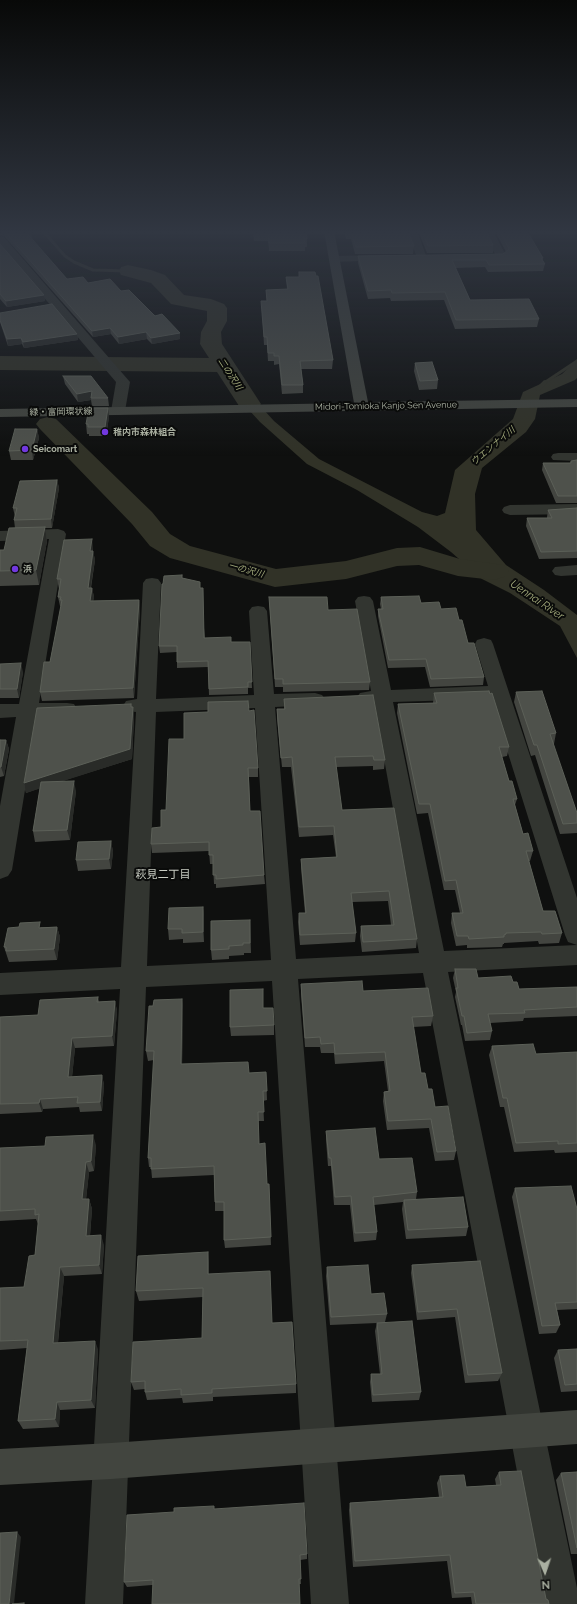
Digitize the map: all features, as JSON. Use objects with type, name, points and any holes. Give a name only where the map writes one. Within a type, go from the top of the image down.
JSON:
[{"type":"street","points":[[58,306],[124,382],[118,411]]},
{"type":"street","points":[[343,306],[362,406]]},
{"type":"street","name":"Midori-Tomioka Kanjo Sen Avenue","points":[[195,409],[574,403]]},
{"type":"street","name":"緑・富岡環状線","points":[[0,412],[195,409]]},
{"type":"street","points":[[558,457],[577,457]]},
{"type":"street","points":[[510,510],[577,509]]},
{"type":"street","points":[[0,536],[58,534],[0,870]]},
{"type":"street","points":[[104,1604],[152,583]]},
{"type":"street","points":[[364,601],[433,961],[561,1604]]},
{"type":"street","points":[[258,612],[330,1604]]},
{"type":"street","points":[[484,644],[577,935]]},
{"type":"street","points":[[115,707],[499,692]]},
{"type":"street","points":[[0,711],[83,708]]},
{"type":"street","points":[[0,984],[133,976],[577,955]]},
{"type":"street","points":[[0,1467],[111,1461],[577,1427]]},
{"type":"water","name":"Uennai River","points":[[577,359],[577,378],[540,395],[535,419],[526,432],[482,468],[475,494],[476,530],[506,565],[544,590],[577,615],[577,658],[560,626],[510,593],[482,579],[451,552],[418,527],[357,490],[307,464],[260,422],[237,397],[214,362],[230,362],[253,398],[274,421],[319,459],[422,512],[437,516],[445,513],[455,470],[513,419],[523,392],[562,374]]},
{"type":"building","points":[[41,306],[54,306],[77,334],[23,342],[21,338],[7,339],[0,320],[0,313]]},
{"type":"building","points":[[70,306],[145,306],[155,316],[162,314],[180,333],[151,338],[146,332],[118,337],[110,328],[92,331]]},
{"type":"building","points":[[261,306],[323,306],[333,360],[300,361],[303,385],[282,385],[279,356],[274,356],[274,353],[268,353],[267,337],[264,337]]},
{"type":"building","points":[[450,306],[532,306],[539,319],[456,320]]},
{"type":"building","points":[[432,362],[438,380],[420,381],[415,363]]},
{"type":"building","points":[[63,376],[91,376],[108,398],[91,398],[92,391],[77,394]]},
{"type":"building","points":[[89,408],[108,408],[105,427],[88,427],[88,424],[86,424]]},
{"type":"building","points":[[15,429],[37,429],[32,450],[9,451]]},
{"type":"building","points":[[577,460],[577,496],[558,496],[543,463],[571,463],[571,461]]},
{"type":"building","points":[[57,480],[51,519],[14,520],[17,508],[13,508],[20,481]]},
{"type":"building","points":[[577,508],[577,551],[541,552],[527,518],[552,518],[548,510]]},
{"type":"building","points":[[45,527],[36,570],[0,571],[0,550],[4,550],[9,528]]},
{"type":"building","points":[[92,539],[90,551],[93,551],[88,588],[92,588],[90,601],[139,600],[133,688],[40,692],[44,662],[50,662],[62,600],[60,600],[61,597],[58,597],[61,579],[57,579],[64,540]]},
{"type":"building","points":[[182,575],[182,578],[200,582],[200,588],[203,588],[204,638],[231,637],[231,642],[250,642],[252,682],[248,682],[248,687],[209,689],[208,661],[177,662],[177,646],[159,646],[162,584],[164,576]]},
{"type":"building","points":[[419,596],[421,603],[439,602],[441,609],[456,608],[459,620],[462,620],[468,643],[474,643],[484,677],[431,679],[426,659],[389,660],[378,609],[383,609],[381,597]]},
{"type":"building","points":[[269,597],[327,597],[328,610],[357,609],[370,682],[283,684],[283,679],[275,679]]},
{"type":"building","points":[[21,663],[17,689],[0,689],[0,664]]},
{"type":"building","points":[[489,691],[490,694],[492,693],[509,747],[499,747],[509,781],[512,781],[517,799],[513,799],[523,834],[528,833],[533,851],[526,851],[543,911],[555,911],[562,933],[506,933],[504,937],[469,939],[468,936],[457,936],[452,913],[463,913],[456,880],[445,881],[430,804],[419,804],[398,704],[437,703],[434,693]]},
{"type":"building","points":[[542,691],[556,733],[550,734],[577,813],[577,823],[563,824],[537,745],[534,745],[516,692]]},
{"type":"building","points":[[373,695],[385,760],[374,760],[373,756],[335,757],[342,810],[394,808],[417,939],[363,942],[361,926],[394,925],[389,891],[351,893],[356,933],[300,935],[299,913],[306,913],[301,859],[337,857],[334,826],[299,827],[292,757],[281,758],[277,709],[285,709],[284,699]]},
{"type":"building","points":[[248,701],[249,711],[254,710],[258,768],[248,768],[250,811],[260,811],[264,875],[216,879],[216,875],[213,875],[213,855],[209,855],[209,842],[151,844],[152,828],[161,827],[161,810],[166,810],[169,739],[184,739],[184,713],[208,712],[208,702]]},
{"type":"building","points":[[131,704],[131,707],[133,707],[130,749],[24,783],[37,708]]},
{"type":"building","points":[[0,740],[6,740],[1,767],[0,767]]},
{"type":"building","points":[[74,781],[67,830],[33,831],[41,782]]},
{"type":"building","points":[[111,841],[109,859],[76,860],[78,842]]},
{"type":"building","points":[[203,907],[203,932],[182,933],[182,929],[168,929],[169,908]]},
{"type":"building","points":[[250,920],[250,943],[229,946],[229,949],[211,950],[211,921]]},
{"type":"building","points":[[40,922],[39,928],[57,927],[54,949],[6,951],[6,947],[4,947],[8,928],[19,927],[20,923]]},
{"type":"building","points":[[455,969],[476,969],[478,978],[511,976],[513,982],[517,982],[519,989],[577,987],[577,1007],[524,1010],[525,1013],[488,1014],[492,1031],[467,1033],[456,988],[458,988]]},
{"type":"building","points":[[362,981],[363,991],[428,988],[433,1016],[412,1017],[421,1073],[425,1073],[428,1089],[432,1089],[435,1107],[448,1106],[456,1151],[437,1152],[431,1119],[388,1121],[384,1092],[390,1091],[385,1052],[335,1054],[334,1043],[321,1044],[320,1037],[305,1038],[301,984]]},
{"type":"building","points":[[263,989],[263,1008],[273,1008],[274,1025],[230,1027],[230,990]]},
{"type":"building","points":[[98,997],[97,1002],[115,1001],[112,1036],[72,1038],[68,1077],[102,1075],[100,1102],[77,1103],[78,1097],[40,1099],[39,1103],[0,1104],[0,1017],[38,1015],[40,1000]]},
{"type":"building","points":[[182,999],[181,1064],[248,1062],[249,1073],[266,1072],[267,1091],[263,1091],[264,1112],[258,1112],[259,1144],[265,1143],[267,1184],[269,1184],[271,1237],[224,1240],[224,1202],[215,1202],[214,1166],[151,1169],[151,1158],[148,1158],[154,1051],[146,1051],[149,1006],[153,1006],[154,1000]]},
{"type":"building","points":[[533,1044],[536,1054],[577,1052],[577,1143],[558,1144],[558,1141],[516,1143],[507,1098],[503,1098],[492,1046]]},
{"type":"building","points":[[375,1128],[379,1159],[412,1158],[417,1192],[373,1197],[377,1232],[355,1233],[351,1196],[335,1197],[331,1158],[329,1158],[326,1131]]},
{"type":"building","points":[[93,1135],[91,1161],[86,1162],[82,1199],[89,1199],[86,1236],[101,1235],[99,1265],[60,1267],[53,1343],[95,1341],[91,1400],[57,1402],[55,1419],[18,1421],[28,1340],[0,1341],[0,1288],[24,1287],[29,1256],[35,1255],[39,1214],[35,1215],[35,1209],[0,1211],[0,1148],[45,1146],[46,1137]]},
{"type":"building","points":[[571,1186],[577,1209],[577,1302],[555,1303],[560,1325],[542,1326],[515,1188]]},
{"type":"building","points":[[463,1197],[468,1227],[408,1230],[404,1200]]},
{"type":"building","points":[[208,1252],[208,1274],[270,1271],[272,1323],[292,1322],[296,1384],[212,1389],[212,1393],[181,1395],[181,1389],[145,1392],[145,1381],[131,1382],[133,1342],[202,1338],[203,1288],[136,1291],[138,1256]]},
{"type":"building","points":[[480,1261],[502,1373],[468,1375],[457,1309],[418,1312],[412,1265]]},
{"type":"building","points":[[368,1265],[371,1294],[384,1293],[387,1314],[331,1317],[327,1267]]},
{"type":"building","points":[[412,1321],[421,1392],[373,1395],[371,1374],[382,1374],[377,1323]]},
{"type":"building","points":[[577,1349],[577,1384],[565,1385],[558,1350]]},
{"type":"building","points":[[521,1471],[546,1599],[548,1600],[549,1604],[476,1604],[474,1592],[455,1593],[450,1555],[355,1561],[350,1503],[443,1497],[440,1476],[464,1475],[466,1487],[501,1485],[499,1472]]},
{"type":"building","points":[[577,1472],[577,1548],[561,1473]]},
{"type":"building","points":[[304,1503],[307,1554],[300,1555],[300,1604],[152,1604],[153,1580],[124,1582],[127,1515],[174,1512],[174,1508],[214,1506],[214,1509]]},
{"type":"building","points":[[17,1532],[9,1604],[0,1604],[0,1533]]},
{"type":"waterway","name":"二の沢川","points":[[213,306],[217,308],[217,321],[211,332],[211,344],[249,404]]},
{"type":"waterway","name":"ウエンナイ川","points":[[544,383],[577,361]]},
{"type":"waterway","name":"一の沢川","points":[[0,363],[223,365]]},
{"type":"waterway","name":"ウエンナイ川","points":[[538,389],[544,383]]},
{"type":"waterway","name":"一の沢川","points":[[48,424],[142,518],[160,540],[180,552],[275,578],[346,570],[397,557],[420,556],[458,567],[494,571]]},
{"type":"place","name":"稚内市森林組合","points":[[105,432]]},
{"type":"place","name":"Seicomart","points":[[25,449]]},
{"type":"place","name":"浜","points":[[15,569]]},
{"type":"district","name":"萩見二丁目","points":[[163,875]]}]
